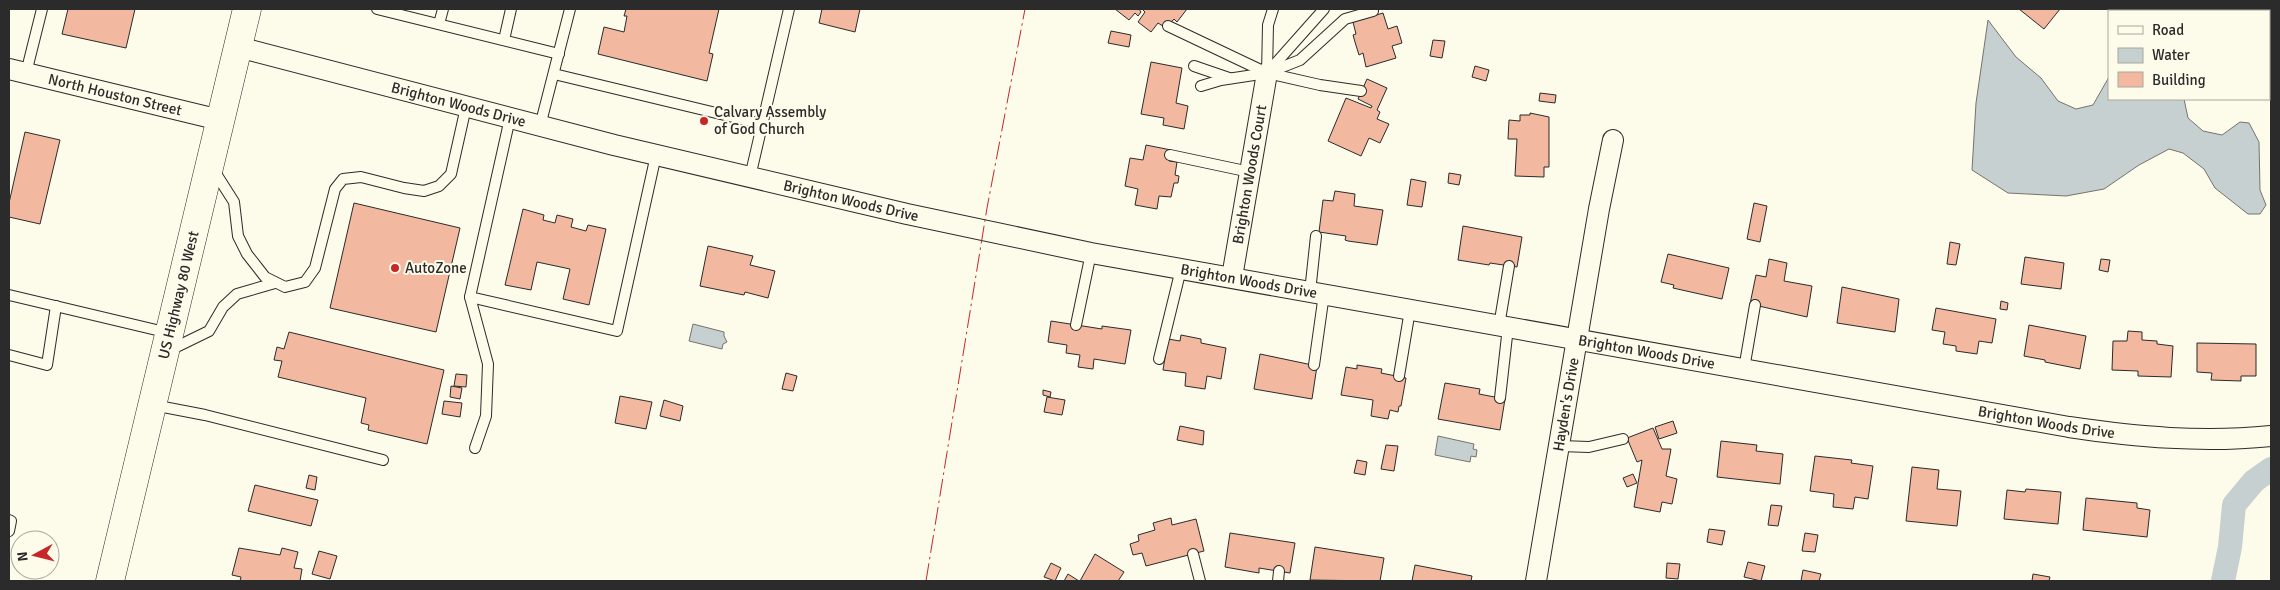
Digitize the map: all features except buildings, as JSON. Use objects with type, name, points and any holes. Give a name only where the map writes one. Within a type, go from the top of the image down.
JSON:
[{"type":"main road","name":"US Highway 80 West","points":[[110,581],[247,9]]},
{"type":"street","name":"Brighton Woods Drive","points":[[238,47],[656,155],[907,214],[1091,253],[1995,415],[2140,437],[2199,440],[2271,436]]},
{"type":"street","name":"North Houston Street","points":[[17,71],[220,120]]},
{"type":"street","name":"Brighton Woods Court","points":[[1232,278],[1267,73]]},
{"type":"street","name":"Hayden's Drive","points":[[1536,581],[1599,209],[1613,140]]},
{"type":"lane","points":[[17,71],[42,9]]},
{"type":"lane","points":[[377,9],[559,54]]},
{"type":"lane","points":[[439,24],[443,9]]},
{"type":"lane","points":[[504,40],[511,9]]},
{"type":"lane","points":[[540,126],[570,9]]},
{"type":"lane","points":[[750,177],[789,9]]},
{"type":"lane","points":[[1267,73],[1268,25],[1273,9]]},
{"type":"lane","points":[[1267,73],[1324,9]]},
{"type":"lane","points":[[1201,86],[1230,78],[1267,73],[1300,60],[1346,20],[1373,11]]},
{"type":"lane","points":[[1168,26],[1267,73],[1320,85],[1361,91]]},
{"type":"lane","points":[[1194,66],[1230,78]]},
{"type":"lane","points":[[554,74],[762,124]]},
{"type":"lane","points":[[210,164],[234,202],[238,236],[247,254],[265,276],[285,287],[305,282],[315,268],[335,189],[343,179],[361,177],[404,188],[424,190],[439,186],[451,174],[466,107]]},
{"type":"lane","points":[[475,448],[486,416],[488,364],[470,297],[510,118]]},
{"type":"lane","points":[[470,297],[617,331],[656,155]]},
{"type":"lane","points":[[1170,155],[1250,172]]},
{"type":"lane","points":[[1314,365],[1317,293],[1316,236]]},
{"type":"lane","points":[[1076,325],[1091,253]]},
{"type":"lane","points":[[1500,398],[1509,266]]},
{"type":"lane","points":[[1159,359],[1181,269]]},
{"type":"lane","points":[[9,295],[56,306],[167,343],[209,331],[222,307],[237,294],[275,283]]},
{"type":"lane","points":[[1744,369],[1754,305]]},
{"type":"lane","points":[[9,355],[47,365],[56,306]]},
{"type":"lane","points":[[1399,376],[1410,310]]},
{"type":"lane","points":[[152,405],[205,415],[383,460]]},
{"type":"lane","points":[[1560,446],[1590,447],[1623,439]]},
{"type":"lane","points":[[1193,554],[1200,581]]},
{"type":"shaded area","points":[[2144,9],[2184,9],[2184,10]]},
{"type":"water","points":[[1988,20],[2016,57],[2041,78],[2058,101],[2076,109],[2093,105],[2108,79],[2108,100],[2184,100],[2188,118],[2203,131],[2222,135],[2240,122],[2249,123],[2259,142],[2260,190],[2266,205],[2260,214],[2248,214],[2215,188],[2204,169],[2183,153],[2169,149],[2139,165],[2104,189],[2066,196],[2008,193],[1972,170],[1976,103]]},
{"type":"water","points":[[693,324],[724,332],[727,342],[723,344],[722,349],[689,341]]},
{"type":"water","points":[[1438,436],[1474,444],[1473,449],[1477,450],[1476,457],[1471,456],[1470,462],[1435,455]]},
{"type":"waterway","points":[[2223,581],[2230,547],[2234,505],[2254,481],[2271,469]]},
{"type":"power","points":[[926,581],[987,208],[1025,9]]},
{"type":"place","name":"Calvary Assembly of God Church","points":[[704,121]]},
{"type":"place","name":"AutoZone","points":[[395,268]]}]
